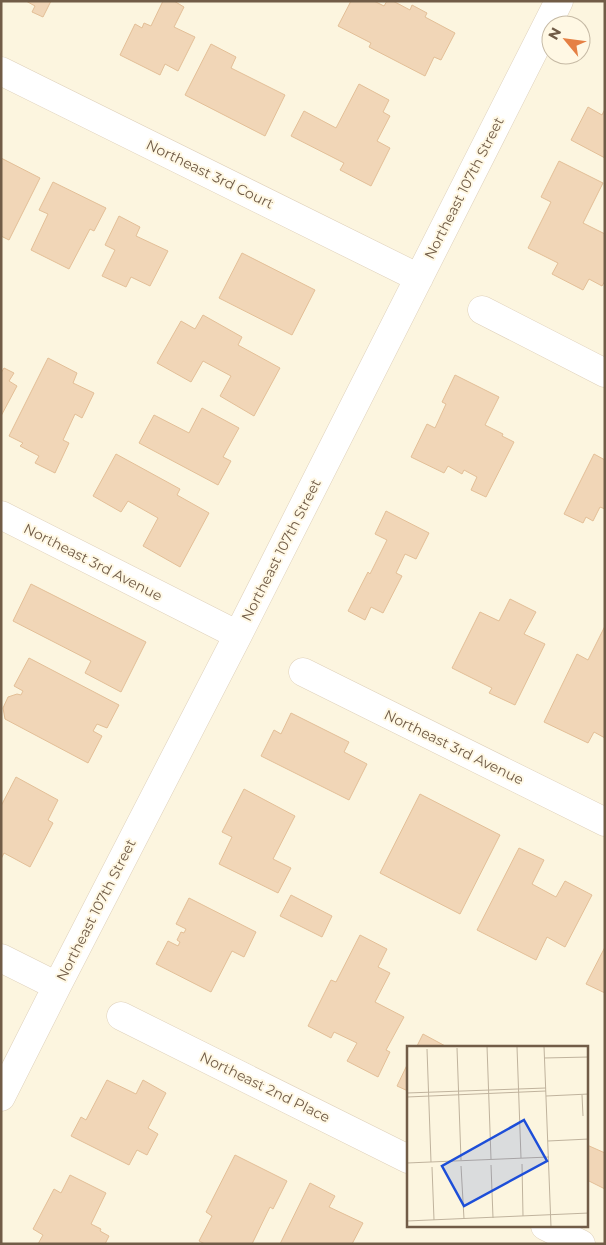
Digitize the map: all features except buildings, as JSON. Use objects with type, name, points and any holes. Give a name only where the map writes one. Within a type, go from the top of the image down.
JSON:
[{"type":"street","name":"Northeast 107th Street","points":[[1,1097],[238,635],[559,1]]},
{"type":"street","name":"Northeast 3rd Court","points":[[1,71],[419,278]]},
{"type":"street","points":[[482,310],[605,373]]},
{"type":"street","name":"Northeast 3rd Avenue","points":[[1,515],[238,635]]},
{"type":"street","name":"Northeast 3rd Avenue","points":[[303,672],[605,822]]},
{"type":"street","points":[[1,958],[57,986]]},
{"type":"street","name":"Northeast 2nd Place","points":[[121,1016],[407,1159]]},
{"type":"street","points":[[549,1228],[581,1244]]}]
